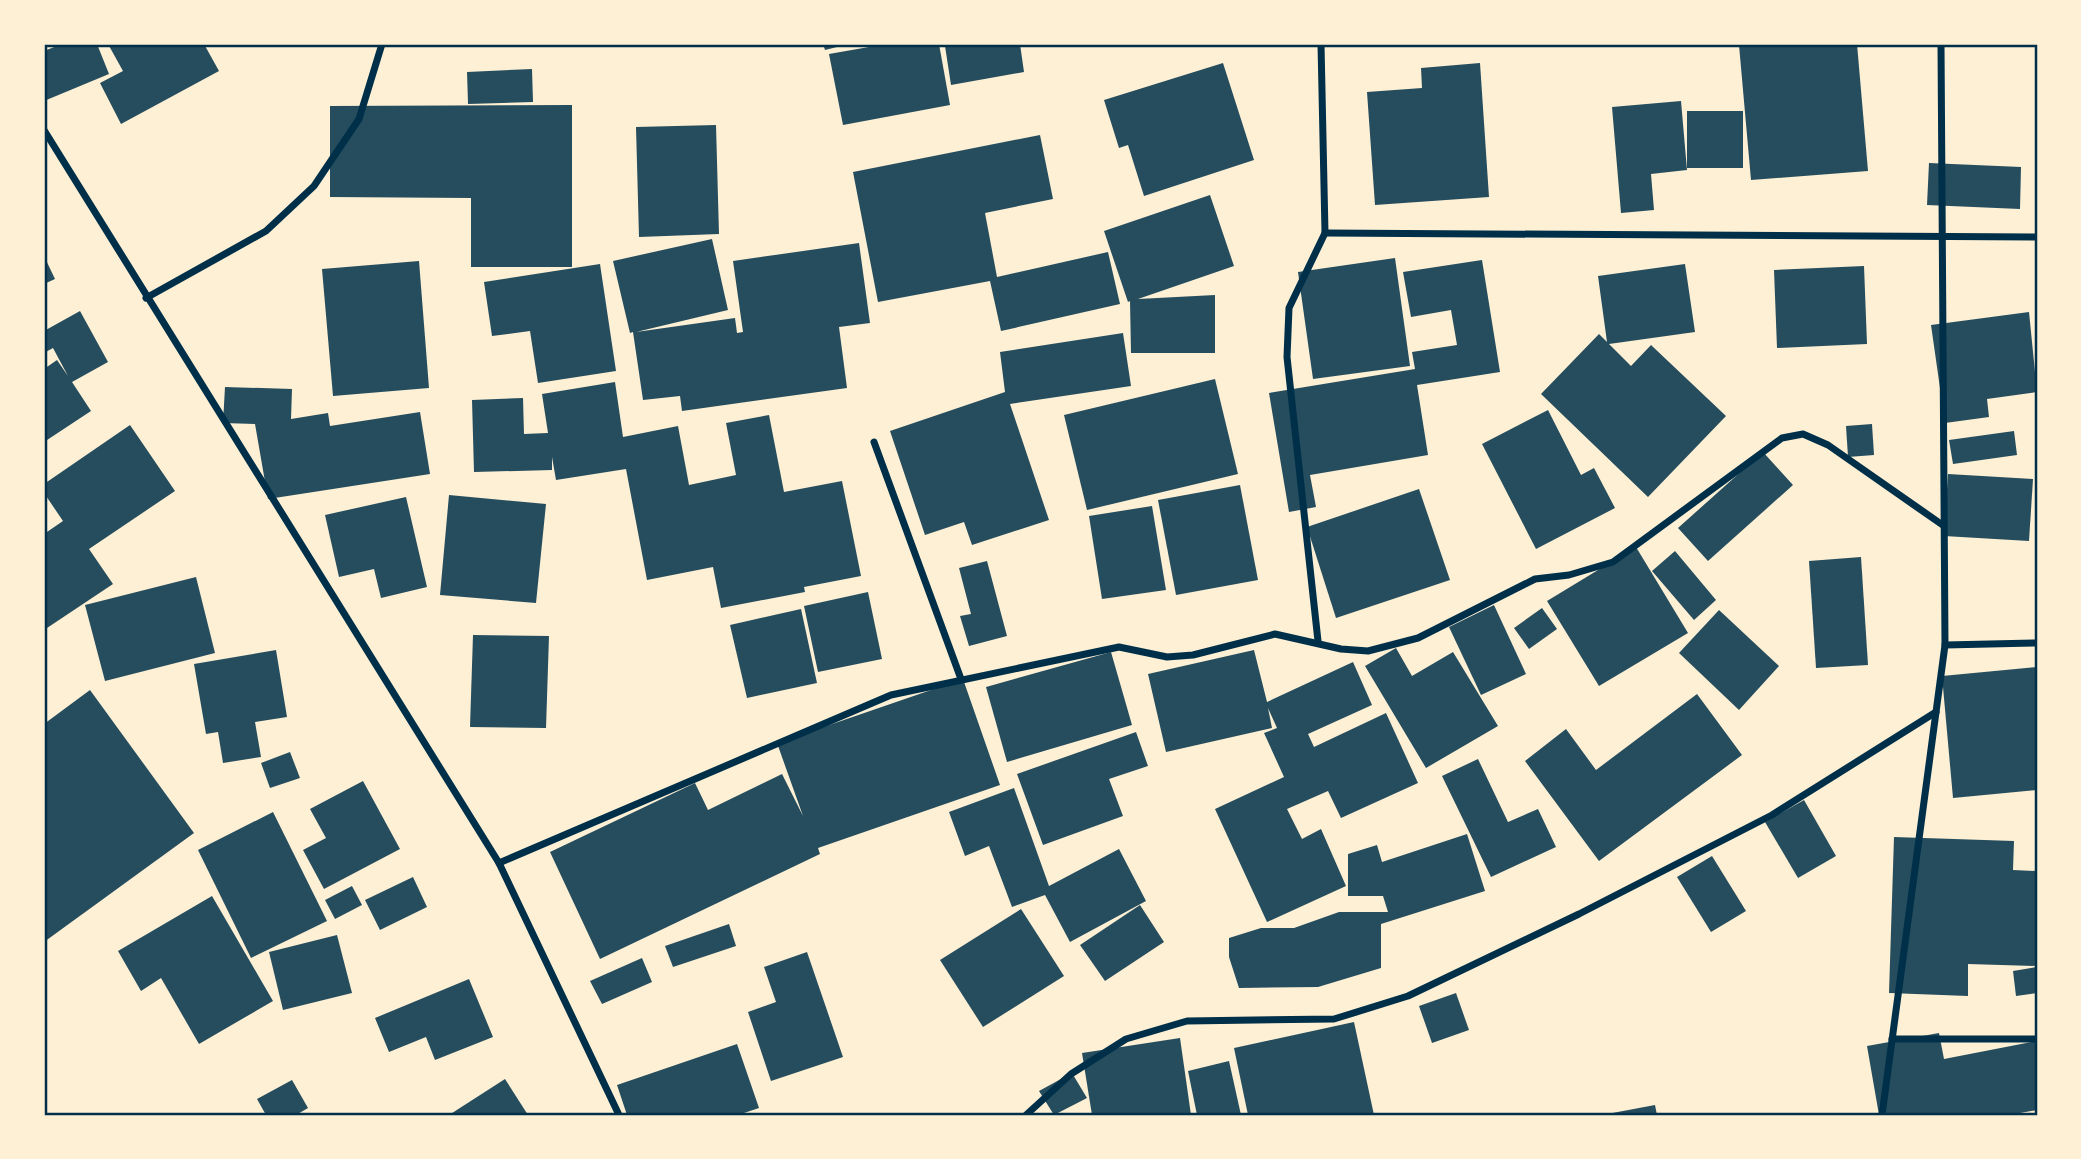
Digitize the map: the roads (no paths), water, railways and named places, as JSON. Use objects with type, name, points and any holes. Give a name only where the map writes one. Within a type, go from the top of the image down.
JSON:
[{"type":"street","points":[[145,298],[266,231],[314,186],[359,119],[382,44]]},
{"type":"street","points":[[1318,641],[1287,357],[1289,308],[1325,233],[1321,44]]},
{"type":"street","points":[[1882,1115],[1945,645],[1941,44]]},
{"type":"street","points":[[44,130],[145,298],[499,863],[619,1115]]},
{"type":"street","points":[[1325,233],[1942,239],[2037,237]]},
{"type":"street","points":[[499,863],[891,695],[1119,647],[1167,657],[1193,655],[1275,634],[1318,641],[1341,649],[1368,651],[1418,638],[1535,579],[1569,575],[1613,562],[1782,438],[1803,434],[1828,445],[1944,526]]},
{"type":"street","points":[[874,442],[961,679]]},
{"type":"street","points":[[1945,645],[2037,643]]},
{"type":"street","points":[[1026,1115],[1071,1074],[1126,1039],[1187,1021],[1334,1019],[1408,996],[1579,914],[1772,815],[1936,712]]},
{"type":"street","points":[[1892,1039],[2037,1039]]}]
